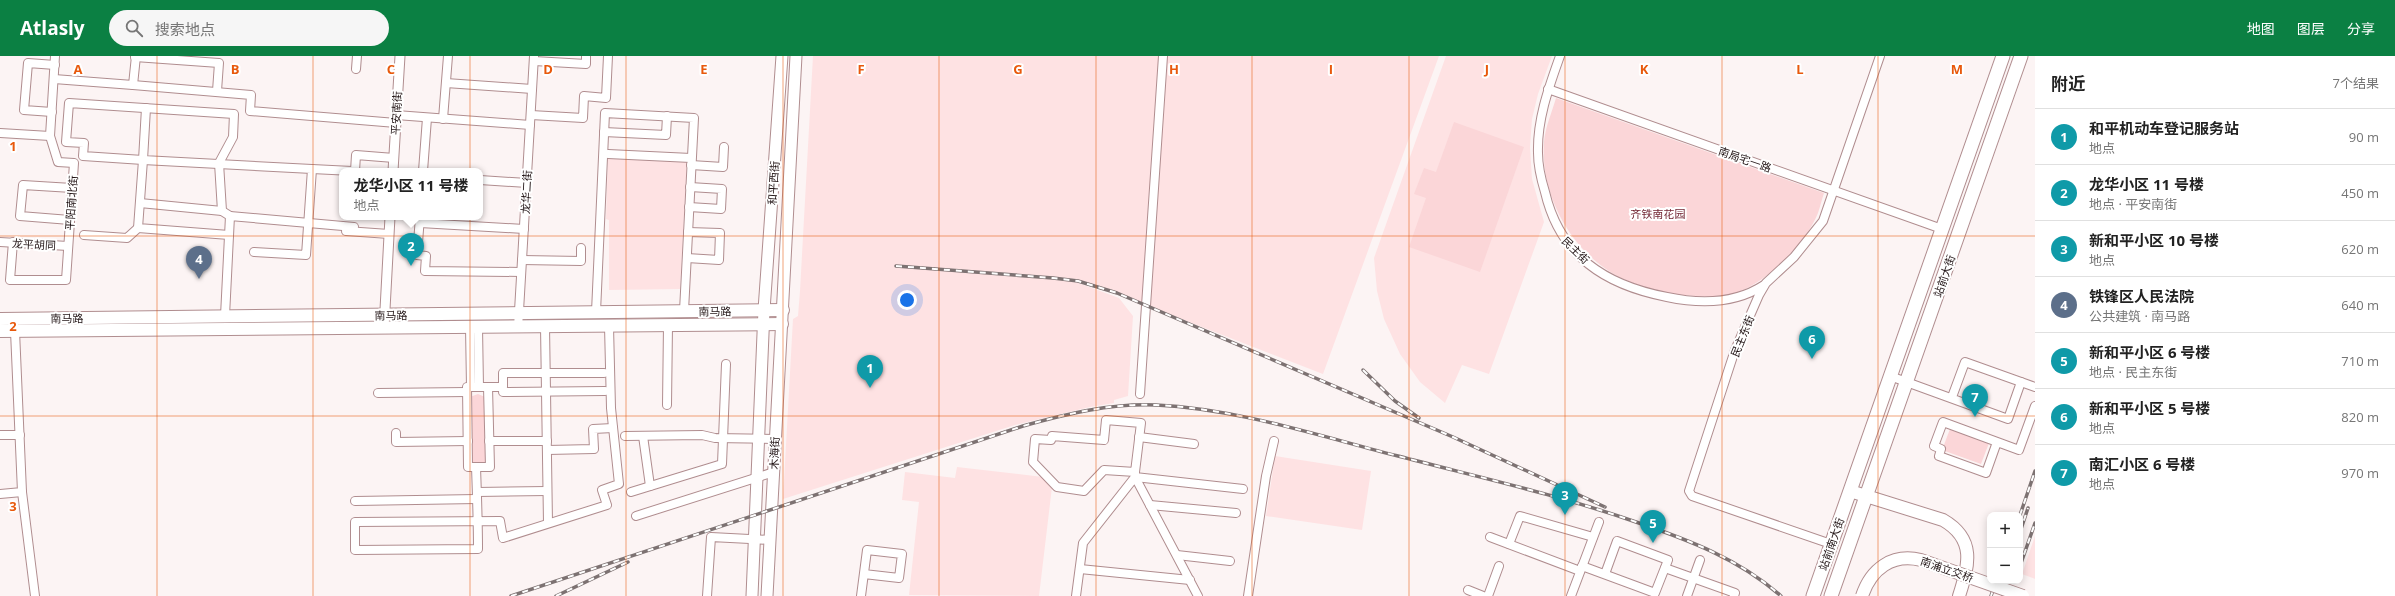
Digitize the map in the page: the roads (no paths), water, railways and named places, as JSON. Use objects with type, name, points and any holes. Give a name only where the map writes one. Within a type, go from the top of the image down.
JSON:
[{"type":"highway","name":"站前大街","points":[[1850,491],[2003,56]]},
{"type":"highway","name":"站前大街","points":[[1866,496],[2021,56]]},
{"type":"highway","name":"站前南大街","points":[[1813,596],[1850,491]]},
{"type":"highway","name":"站前南大街","points":[[1831,596],[1866,496]]},
{"type":"main road","name":"和平西街","points":[[764,310],[782,56]]},
{"type":"main road","name":"和平西街","points":[[783,310],[796,56]]},
{"type":"main road","name":"木海街","points":[[752,596],[764,310]]},
{"type":"main road","name":"南马路","points":[[0,319],[783,310]]},
{"type":"main road","name":"木海街","points":[[767,596],[783,310]]},
{"type":"main road","name":"南马路","points":[[0,332],[782,324]]},
{"type":"main road","points":[[1850,491],[1943,520],[1958,532],[1967,549],[1968,562],[1959,596]]},
{"type":"main road","name":"南浦立交桥","points":[[1862,596],[1870,578],[1880,567],[1893,560],[1907,558],[1921,560],[2023,596]]},
{"type":"street","points":[[133,85],[136,56],[219,59],[217,92]]},
{"type":"street","points":[[356,69],[357,56]]},
{"type":"street","name":"平安南街","points":[[393,168],[400,56]]},
{"type":"street","points":[[443,119],[448,56]]},
{"type":"street","points":[[534,58],[586,64],[586,56]]},
{"type":"street","points":[[531,115],[583,118],[584,96],[606,98],[608,56]]},
{"type":"street","points":[[1140,394],[1163,56]]},
{"type":"street","name":"民主街","points":[[1560,56],[1548,89],[1539,132],[1538,153],[1540,174],[1549,212],[1560,235],[1574,250],[1614,281],[1641,292],[1696,302],[1730,299],[1753,292],[1766,283]]},
{"type":"street","name":"民主东街","points":[[1831,544],[1692,496],[1689,491],[1735,350],[1766,283],[1810,240],[1823,222],[1880,56]]},
{"type":"street","name":"龙华二街","points":[[518,327],[534,58]]},
{"type":"street","points":[[52,112],[24,110],[28,63],[55,60]]},
{"type":"street","name":"平阳南北街","points":[[13,242],[10,280],[66,280],[74,163],[58,162],[50,136],[55,60]]},
{"type":"street","points":[[54,79],[251,95],[250,111],[396,119],[427,118],[530,125]]},
{"type":"street","points":[[446,83],[532,89]]},
{"type":"street","name":"南局宅一路","points":[[1548,89],[1942,229]]},
{"type":"street","points":[[222,211],[219,162],[233,138],[234,114],[69,103],[66,142],[84,143],[83,156],[143,160],[219,162],[339,170]]},
{"type":"street","points":[[84,234],[127,238],[138,228],[146,108]]},
{"type":"street","points":[[596,312],[605,113],[694,118],[684,311]]},
{"type":"street","points":[[604,132],[666,135],[667,116]]},
{"type":"street","points":[[423,168],[427,118]]},
{"type":"street","points":[[0,133],[50,136]]},
{"type":"street","points":[[608,154],[691,162],[723,167],[724,147]]},
{"type":"street","points":[[354,168],[356,155],[394,158]]},
{"type":"street","points":[[254,252],[306,255],[311,226],[312,169]]},
{"type":"street","points":[[483,180],[527,183]]},
{"type":"street","points":[[70,220],[20,216],[23,185],[72,188]]},
{"type":"street","points":[[689,207],[721,209],[722,189],[690,187]]},
{"type":"street","points":[[140,203],[222,211],[230,216],[389,234]]},
{"type":"street","points":[[225,316],[230,216]]},
{"type":"street","points":[[384,328],[390,220]]},
{"type":"street","points":[[522,272],[425,271],[426,256],[417,255],[420,220],[524,229]]},
{"type":"street","points":[[311,226],[354,227]]},
{"type":"street","points":[[138,228],[229,235]]},
{"type":"street","points":[[687,258],[719,260],[720,233],[688,232]]},
{"type":"street","name":"龙平胡同","points":[[0,242],[68,246]]},
{"type":"street","points":[[522,260],[581,261],[581,248]]},
{"type":"street","points":[[667,405],[668,325]]},
{"type":"street","points":[[545,326],[548,523]]},
{"type":"street","points":[[476,467],[478,521],[478,549],[355,550],[355,522],[478,521],[500,520],[503,538],[607,505],[602,490],[619,484],[613,428],[609,326]]},
{"type":"street","points":[[474,327],[468,467],[490,467],[488,390]]},
{"type":"street","points":[[15,331],[22,492],[35,596]]},
{"type":"street","points":[[1952,397],[1965,362],[2035,388]]},
{"type":"street","points":[[631,492],[722,464],[726,364]]},
{"type":"street","points":[[503,389],[503,373],[604,373]]},
{"type":"street","points":[[1890,376],[1952,397],[2008,419],[2021,382]]},
{"type":"street","points":[[378,393],[472,389],[606,391]]},
{"type":"street","points":[[1997,442],[1986,473],[1938,456],[1941,449],[1934,446],[1943,422],[2019,450],[2035,406]]},
{"type":"street","points":[[1076,596],[1083,543],[1135,475],[1141,424],[1106,420],[1104,440],[1052,436],[1051,440],[1035,439],[1033,462],[1057,487],[1084,490],[1104,470],[1135,475],[1243,489]]},
{"type":"street","points":[[547,450],[594,449],[593,428],[613,428]]},
{"type":"street","points":[[396,433],[396,442],[468,441]]},
{"type":"street","points":[[0,435],[20,435]]},
{"type":"street","points":[[625,436],[702,435],[723,439],[775,440]]},
{"type":"street","points":[[643,436],[650,486]]},
{"type":"street","points":[[1140,437],[1194,444]]},
{"type":"street","points":[[489,442],[547,441]]},
{"type":"street","points":[[1248,596],[1266,476],[1274,442]]},
{"type":"street","points":[[636,516],[774,472]]},
{"type":"street","points":[[1135,475],[1198,596]]},
{"type":"street","points":[[355,500],[477,496],[547,491]]},
{"type":"street","points":[[0,494],[22,492]]},
{"type":"street","points":[[1150,505],[1236,513]]},
{"type":"street","points":[[1509,544],[1520,516],[1593,537]]},
{"type":"street","points":[[1571,596],[1599,522]]},
{"type":"street","points":[[707,596],[710,537],[771,540]]},
{"type":"street","points":[[1490,537],[1581,568],[1605,574],[1656,593],[1668,560],[1617,541],[1605,574]]},
{"type":"street","points":[[861,596],[867,550],[902,554],[899,578],[864,574]]},
{"type":"street","points":[[1176,555],[1230,561]]},
{"type":"street","points":[[1687,596],[1700,560]]},
{"type":"street","points":[[1488,596],[1499,566]]},
{"type":"street","points":[[1665,568],[1735,593],[1734,596]]},
{"type":"street","points":[[1080,569],[1190,580]]},
{"type":"street","points":[[1468,590],[1484,596]]},
{"type":"railway","points":[[896,266],[1078,281],[1117,293],[1453,437],[1605,507]]},
{"type":"railway","points":[[1363,370],[1395,401],[1419,418]]},
{"type":"railway","points":[[511,596],[1023,426],[1089,410],[1139,405],[1156,405],[1218,412],[1278,424],[1578,503],[1656,529],[1713,552],[1748,571],[1781,596]]},
{"type":"railway","points":[[2021,512],[2035,471]]},
{"type":"railway","points":[[2023,523],[2028,508]]},
{"type":"railway","points":[[2023,557],[2035,523]]},
{"type":"railway","points":[[556,596],[628,562]]},
{"type":"railway","points":[[1991,596],[1995,584]]},
{"type":"railway","points":[[2003,596],[2007,584]]},
{"type":"place","name":"龙华小区 11 号楼","points":[[411,266]]},
{"type":"place","name":"铁锋区人民法院","points":[[199,279]]},
{"type":"place","name":"新和平小区 5 号楼","points":[[1812,359]]},
{"type":"place","name":"和平机动车登记服务站","points":[[870,388]]},
{"type":"place","name":"南汇小区 6 号楼","points":[[1975,417]]},
{"type":"place","name":"新和平小区 10 号楼","points":[[1565,515]]},
{"type":"place","name":"新和平小区 6 号楼","points":[[1653,543]]},
{"type":"park label","name":"齐铁南花园","points":[[1658,213]]}]
